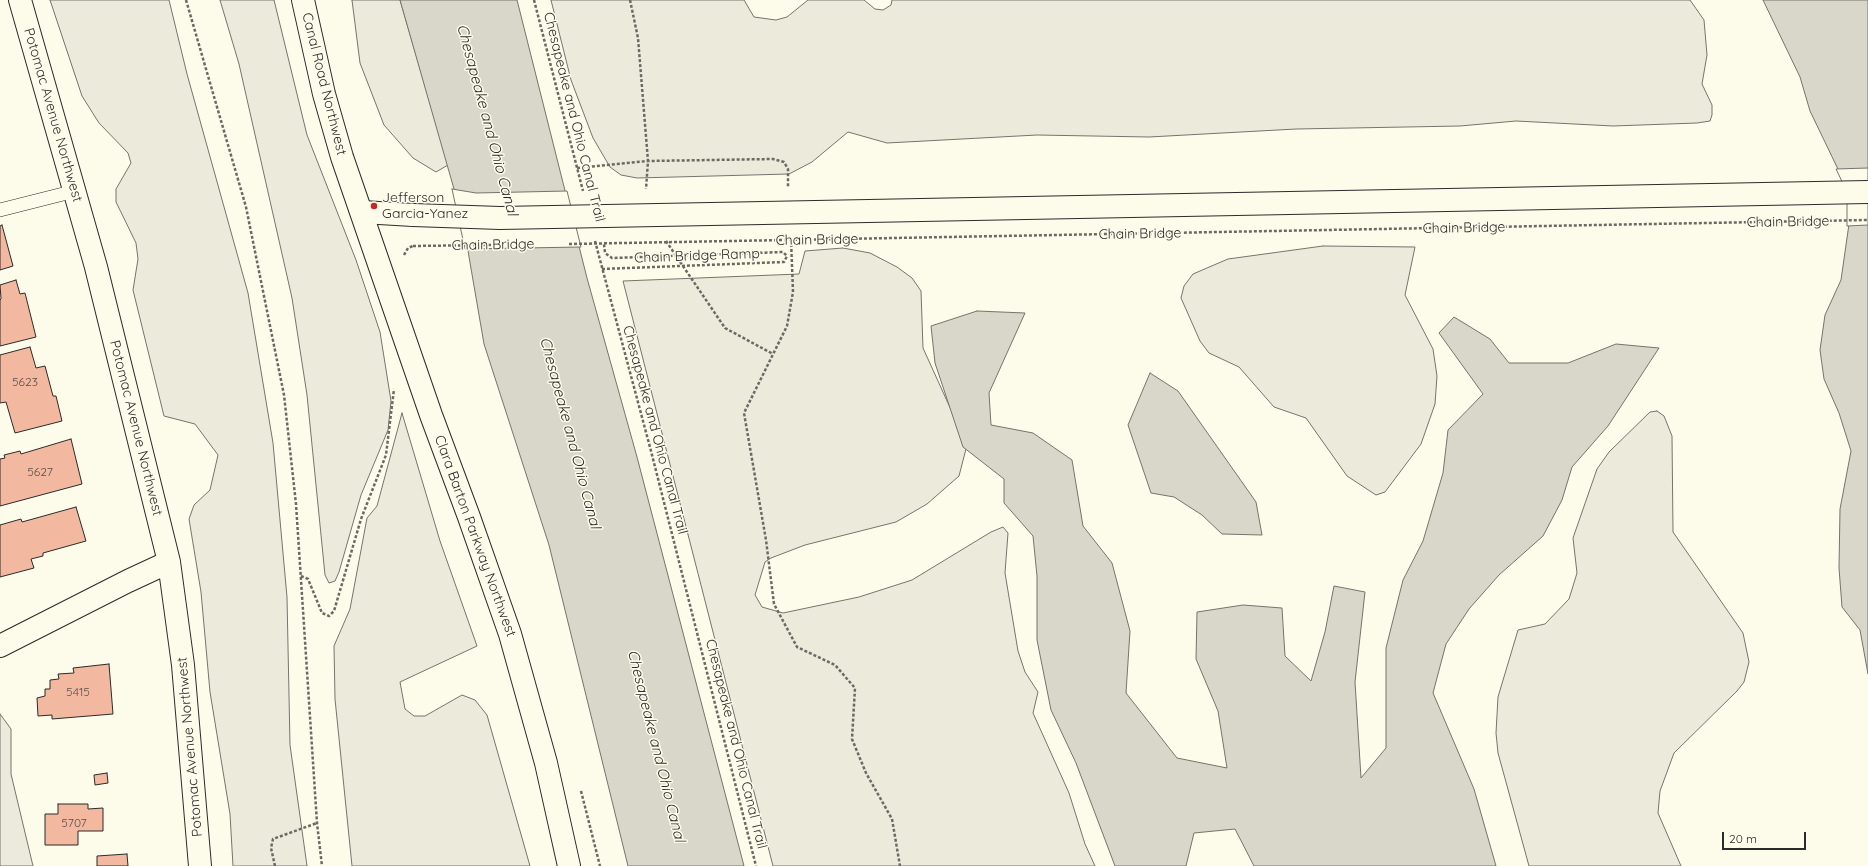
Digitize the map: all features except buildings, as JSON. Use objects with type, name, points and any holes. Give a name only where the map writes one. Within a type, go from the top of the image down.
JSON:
[{"type":"main road","name":"Potomac Avenue Northwest","points":[[20,0],[96,267],[168,562],[183,665],[200,866]]},
{"type":"main road","name":"Canal Road Northwest","points":[[303,0],[332,123],[362,212]]},
{"type":"main road","name":"Chain Bridge","points":[[362,212],[500,218],[1868,192]]},
{"type":"main road","name":"Clara Barton Parkway Northwest","points":[[362,212],[413,366],[475,532],[510,634],[546,763],[569,866]]},
{"type":"main road","points":[[0,646],[168,562]]},
{"type":"lane","points":[[0,210],[75,191]]},
{"type":"path","points":[[186,0],[246,207],[283,387],[296,504],[316,823],[322,866]]},
{"type":"path","name":"Chesapeake and Ohio Canal Trail","points":[[534,0],[584,197]]},
{"type":"path","points":[[577,168],[648,161],[773,159],[784,162],[788,169],[789,192]]},
{"type":"path","name":"Chain Bridge","points":[[564,244],[1868,220]]},
{"type":"path","points":[[791,238],[793,292],[787,326],[744,413],[766,540],[774,604],[797,647],[835,665],[855,688],[852,739],[866,773],[892,818],[900,866]]},
{"type":"path","name":"Chesapeake and Ohio Canal Trail","points":[[594,240],[651,451],[756,866]]},
{"type":"path","name":"Chain Bridge Ramp","points":[[602,269],[784,262],[787,256],[783,252],[612,258],[605,253],[604,244]]},
{"type":"path","name":"Chain Bridge","points":[[413,246],[492,245]]},
{"type":"path","points":[[301,576],[308,579],[322,613],[329,616],[334,611],[361,519],[386,455],[394,388],[413,366]]},
{"type":"path","points":[[275,866],[271,848],[273,839],[316,823]]},
{"type":"shaded area","points":[[50,0],[169,0],[187,74],[248,293],[273,443],[287,597],[290,745],[307,866],[233,866],[230,814],[210,692],[201,592],[189,519],[194,505],[210,490],[218,455],[195,424],[164,416],[133,290],[138,259],[136,243],[116,202],[116,189],[131,163],[128,153],[99,123],[82,96]]},
{"type":"shaded area","points":[[220,0],[274,0],[307,135],[356,260],[380,332],[391,401],[388,430],[361,495],[339,572],[335,581],[329,583],[325,575],[307,395],[292,298],[239,64]]},
{"type":"shaded area","points":[[352,0],[400,0],[448,165],[436,172],[413,158],[384,125],[360,63]]},
{"type":"shaded area","points":[[551,0],[744,0],[754,17],[776,20],[787,17],[808,0],[864,0],[875,9],[883,10],[891,5],[892,0],[1690,0],[1704,20],[1707,55],[1702,84],[1712,105],[1712,115],[1710,121],[1697,123],[1613,126],[1516,121],[1460,126],[1296,129],[1149,137],[1037,135],[887,143],[848,132],[812,162],[789,174],[637,178],[621,175],[610,167],[593,138],[571,80]]},
{"type":"shaded area","points":[[1323,246],[1415,247],[1405,295],[1433,349],[1437,376],[1435,404],[1421,444],[1385,492],[1376,495],[1347,476],[1306,418],[1274,407],[1239,367],[1209,353],[1200,341],[1181,298],[1184,286],[1193,274],[1228,259]]},
{"type":"shaded area","points":[[843,248],[870,253],[897,267],[912,278],[921,291],[923,348],[967,445],[959,476],[927,504],[896,522],[805,545],[771,558],[765,562],[755,595],[762,607],[783,613],[859,597],[912,580],[991,532],[1003,527],[1008,533],[1005,573],[1018,651],[1025,672],[1038,692],[1033,713],[1069,793],[1085,844],[1095,866],[773,866],[623,281],[799,274],[805,251]]},
{"type":"shaded area","points":[[1657,411],[1664,416],[1672,436],[1673,532],[1743,633],[1749,662],[1744,682],[1737,691],[1674,753],[1660,791],[1658,813],[1681,866],[1529,866],[1498,753],[1496,733],[1498,697],[1518,630],[1545,624],[1569,599],[1577,573],[1573,538],[1597,469],[1609,452],[1650,412]]},
{"type":"shaded area","points":[[402,413],[440,541],[477,646],[400,682],[405,709],[414,716],[425,716],[462,695],[475,700],[487,715],[530,866],[352,866],[335,699],[334,646],[350,609],[367,518],[377,506]]},
{"type":"shaded area","points":[[0,714],[11,729],[11,774],[33,866],[0,866]]},
{"type":"water","name":"Chesapeake and Ohio Canal","points":[[400,0],[517,0],[587,278],[637,457],[744,866],[628,866],[549,545],[484,344],[468,251],[454,189]]},
{"type":"water","points":[[1763,0],[1868,0],[1868,674],[1860,630],[1842,607],[1839,568],[1840,509],[1851,451],[1839,413],[1824,379],[1820,350],[1825,315],[1841,280],[1850,217],[1849,192],[1810,111],[1800,77]]},
{"type":"water","points":[[977,311],[1025,313],[989,393],[991,425],[1033,433],[1072,460],[1083,526],[1112,563],[1130,631],[1126,693],[1177,758],[1227,768],[1218,711],[1196,659],[1197,612],[1243,605],[1282,608],[1285,656],[1311,681],[1325,632],[1334,586],[1365,592],[1355,682],[1361,778],[1386,748],[1386,648],[1403,580],[1423,541],[1443,473],[1448,430],[1483,394],[1439,333],[1454,317],[1490,339],[1509,363],[1568,363],[1616,344],[1659,348],[1608,426],[1572,467],[1562,500],[1543,536],[1499,575],[1469,609],[1446,644],[1433,693],[1474,789],[1496,866],[1254,866],[1235,829],[1194,833],[1186,866],[1115,866],[1076,763],[1051,710],[1037,640],[1037,576],[1033,536],[1004,503],[1004,479],[963,447],[935,363],[931,326]]},
{"type":"water","points":[[1150,373],[1178,391],[1256,502],[1262,535],[1222,534],[1202,515],[1174,497],[1151,493],[1128,425]]},
{"type":"pier","points":[[1868,168],[1868,225],[1847,226],[1847,192],[1836,169]]},
{"type":"pier","points":[[452,189],[476,193],[567,191],[581,247],[465,249]]},
{"type":"place","name":"Jefferson Garcia-Yanez","points":[[374,206]]}]
